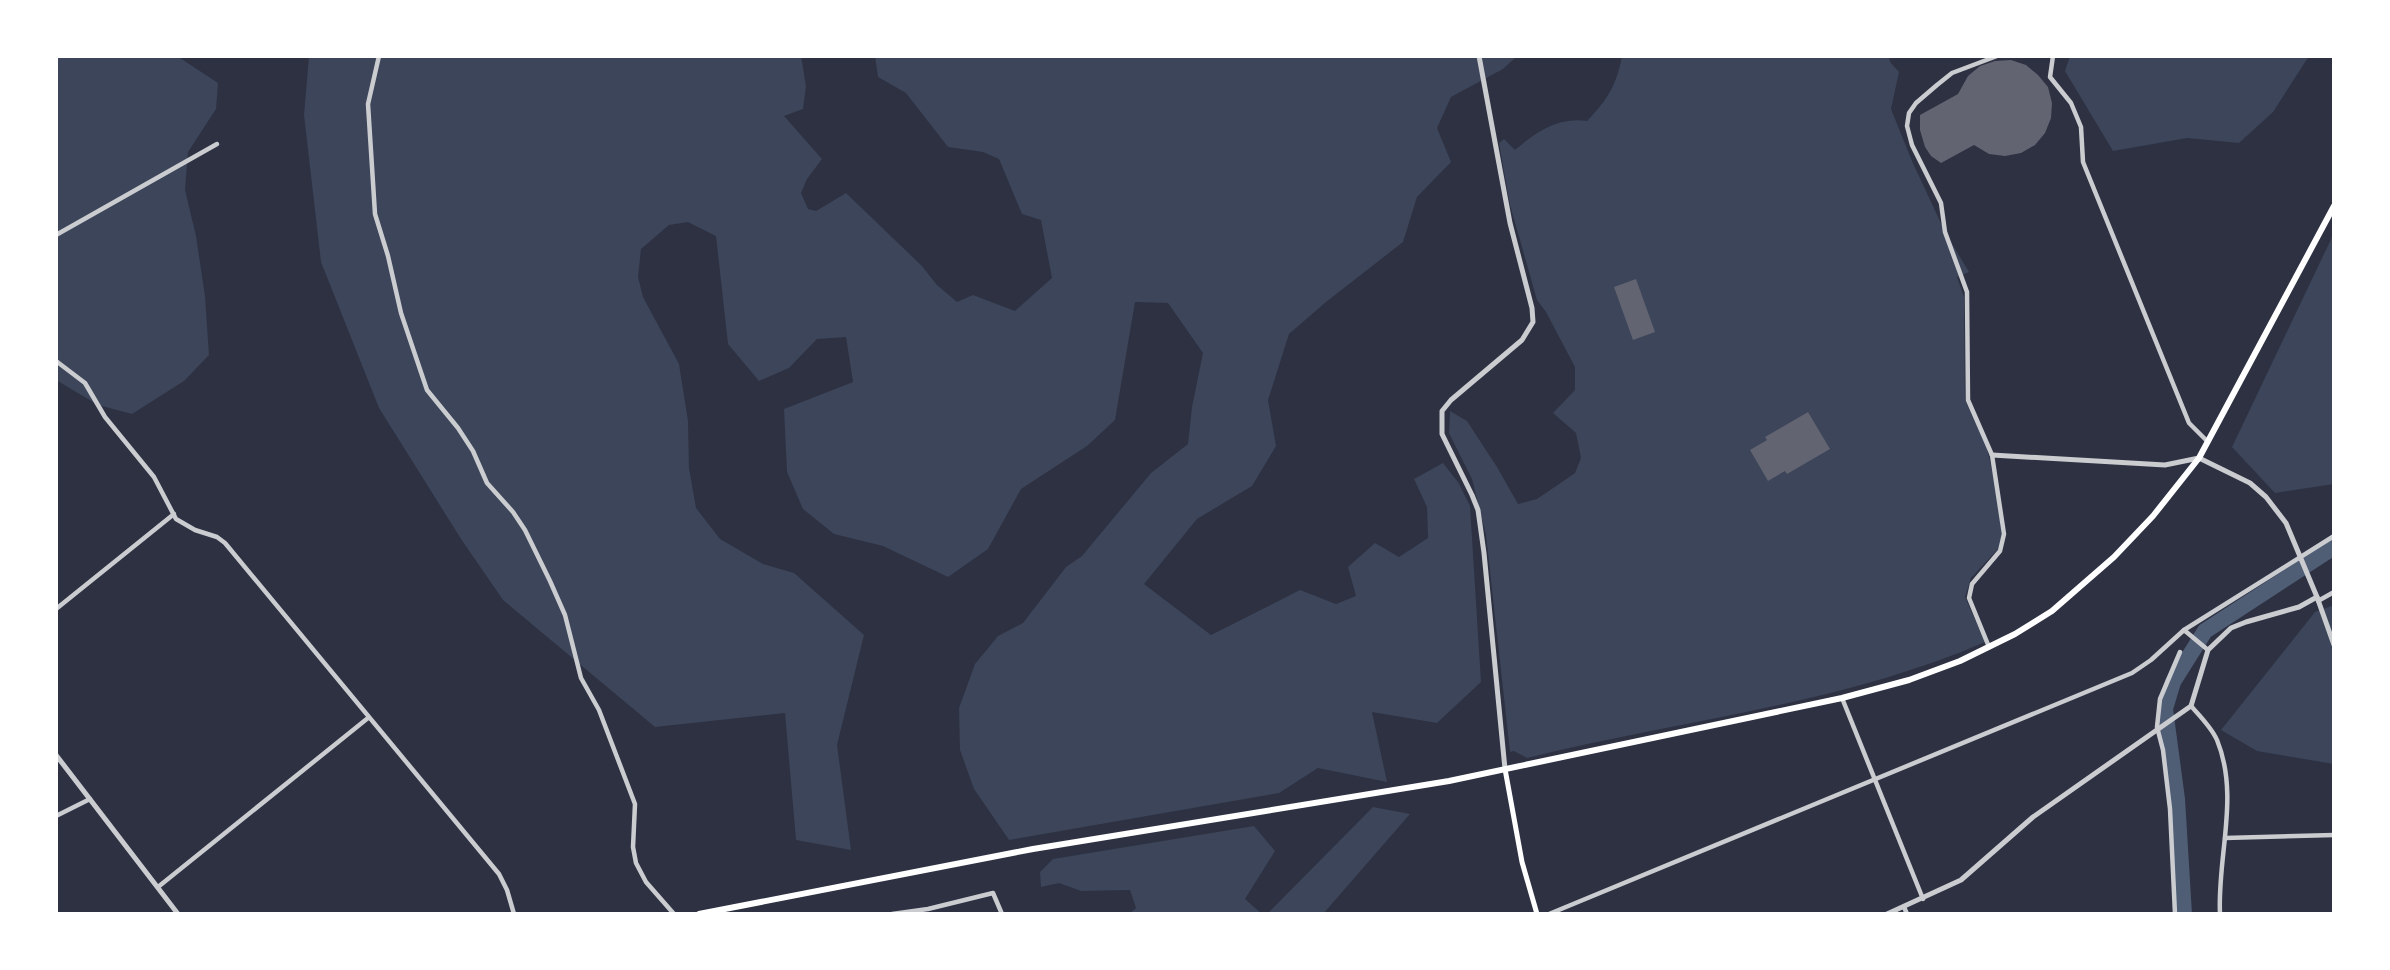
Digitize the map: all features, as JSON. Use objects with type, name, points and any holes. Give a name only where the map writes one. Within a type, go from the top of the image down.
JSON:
[{"type":"main road","points":[[699,914],[1033,849],[1449,781],[1842,698],[1909,680],[1960,661],[2015,634],[2052,611],[2086,583],[2153,516],[2199,458],[2334,206]]},
{"type":"main road","points":[[1505,769],[1519,850],[1537,914]]},
{"type":"street","points":[[379,56],[369,104],[375,214],[401,313],[427,390],[458,428],[487,483],[525,530],[550,581],[565,615],[581,678],[599,710],[635,804],[633,846],[636,863],[646,882],[674,914]]},
{"type":"street","points":[[1479,56],[1510,223],[1532,307],[1533,322],[1522,340],[1451,400],[1442,411],[1441,420],[1442,434],[1478,510],[1505,769]]},
{"type":"street","points":[[1989,647],[1969,592],[1972,584],[2000,551],[2004,534],[1992,455],[1969,400],[1967,292],[1945,232],[1941,203],[1912,145],[1907,126],[1909,113],[1916,103],[1952,73],[1997,56]]},
{"type":"street","points":[[2053,56],[2050,77],[2071,103],[2081,127],[2083,162],[2189,424],[2208,442]]},
{"type":"street","points":[[56,235],[217,144]]},
{"type":"street","points":[[56,360],[85,383],[105,417],[154,477],[176,519],[225,543],[323,659],[368,718],[499,874],[508,890],[514,914]]},
{"type":"street","points":[[1992,455],[2165,464],[2199,458],[2250,484],[2266,497],[2286,523],[2334,645]]},
{"type":"street","points":[[56,609],[174,514]]},
{"type":"street","points":[[1549,914],[2132,673],[2185,632],[2334,536]]},
{"type":"street","points":[[1887,914],[1961,880],[2033,817],[2191,706],[2208,650],[2231,628],[2299,607],[2334,592]]},
{"type":"street","points":[[2185,632],[2208,650]]},
{"type":"street","points":[[2175,914],[2170,809],[2159,730],[2160,699],[2180,652]]},
{"type":"street","points":[[1842,698],[1923,899]]},
{"type":"street","points":[[2191,706],[2217,738],[2227,772],[2220,914]]},
{"type":"street","points":[[158,887],[368,718]]},
{"type":"street","points":[[56,755],[178,914]]},
{"type":"street","points":[[56,816],[90,799]]},
{"type":"street","points":[[2225,838],[2334,835]]},
{"type":"street","points":[[892,914],[928,909],[993,893],[1002,914]]},
{"type":"street","points":[[736,905],[740,914]]},
{"type":"street","points":[[1904,907],[1907,914]]},
{"type":"shaded area","points":[[56,56],[177,56],[218,83],[216,109],[188,152],[185,190],[196,236],[205,296],[209,355],[184,381],[132,414],[98,405],[56,380]]},
{"type":"shaded area","points":[[309,56],[801,56],[806,86],[803,109],[784,116],[822,159],[807,179],[801,193],[808,209],[816,211],[846,193],[957,302],[973,295],[1015,311],[1052,278],[1041,220],[1022,214],[999,159],[983,152],[948,147],[906,93],[878,77],[875,56],[1517,56],[1503,69],[1451,97],[1437,128],[1451,162],[1417,197],[1403,242],[1289,334],[1268,400],[1276,446],[1252,486],[1197,519],[1144,584],[1211,635],[1300,590],[1336,604],[1356,596],[1348,567],[1375,543],[1399,557],[1428,538],[1427,507],[1414,479],[1443,463],[1458,482],[1470,506],[1481,682],[1437,723],[1372,712],[1387,782],[1318,768],[1279,793],[1009,840],[974,789],[960,750],[959,708],[975,664],[998,636],[1023,623],[1066,567],[1082,556],[1151,473],[1188,444],[1203,353],[1168,303],[1135,302],[1115,420],[1087,446],[1021,489],[988,549],[948,577],[883,546],[834,534],[803,509],[787,472],[784,409],[853,382],[846,337],[817,339],[789,368],[759,381],[728,344],[716,236],[688,222],[669,225],[641,249],[638,277],[643,297],[679,364],[688,421],[689,468],[696,508],[720,539],[763,564],[794,573],[864,635],[837,745],[851,850],[796,840],[785,713],[655,727],[503,600],[461,539],[379,408],[321,262],[304,115]]},
{"type":"shaded area","points":[[1622,56],[1889,56],[1890,62],[1899,72],[1891,109],[1945,232],[1969,272],[1957,277],[1964,297],[1965,400],[1987,448],[2002,535],[1998,549],[1971,578],[1965,597],[1985,642],[1930,664],[1817,696],[1527,758],[1514,751],[1510,752],[1486,535],[1472,479],[1449,433],[1450,411],[1467,421],[1518,504],[1537,499],[1575,473],[1581,458],[1576,433],[1553,413],[1575,390],[1575,367],[1537,300],[1510,205],[1499,143],[1504,139],[1515,150],[1548,127],[1566,121],[1587,121],[1610,92]]},
{"type":"shaded area","points":[[2070,56],[2309,56],[2273,112],[2239,143],[2187,138],[2113,151],[2065,71]]},
{"type":"shaded area","points":[[2334,233],[2334,484],[2275,493],[2232,447]]},
{"type":"shaded area","points":[[2334,605],[2334,764],[2257,751],[2221,730],[2315,612]]},
{"type":"shaded area","points":[[1373,807],[1410,814],[1323,914],[1267,914]]},
{"type":"shaded area","points":[[1254,826],[1275,851],[1245,899],[1262,914],[1129,914],[1136,908],[1130,890],[1081,891],[1059,883],[1041,887],[1040,872],[1053,859]]},
{"type":"building","points":[[2011,60],[2026,65],[2048,87],[2052,103],[2051,118],[2045,133],[2035,145],[2021,153],[2005,156],[1989,154],[1974,145],[1941,163],[1931,156],[1920,130],[1920,115],[1958,94],[1968,76],[1980,66]]},
{"type":"building","points":[[1636,279],[1655,332],[1633,340],[1614,287]]},
{"type":"building","points":[[1808,412],[1830,449],[1787,474],[1785,471],[1768,481],[1750,450],[1767,440],[1765,437]]},
{"type":"waterway","points":[[2184,914],[2177,799],[2165,709],[2173,682],[2205,631],[2334,547]]}]
